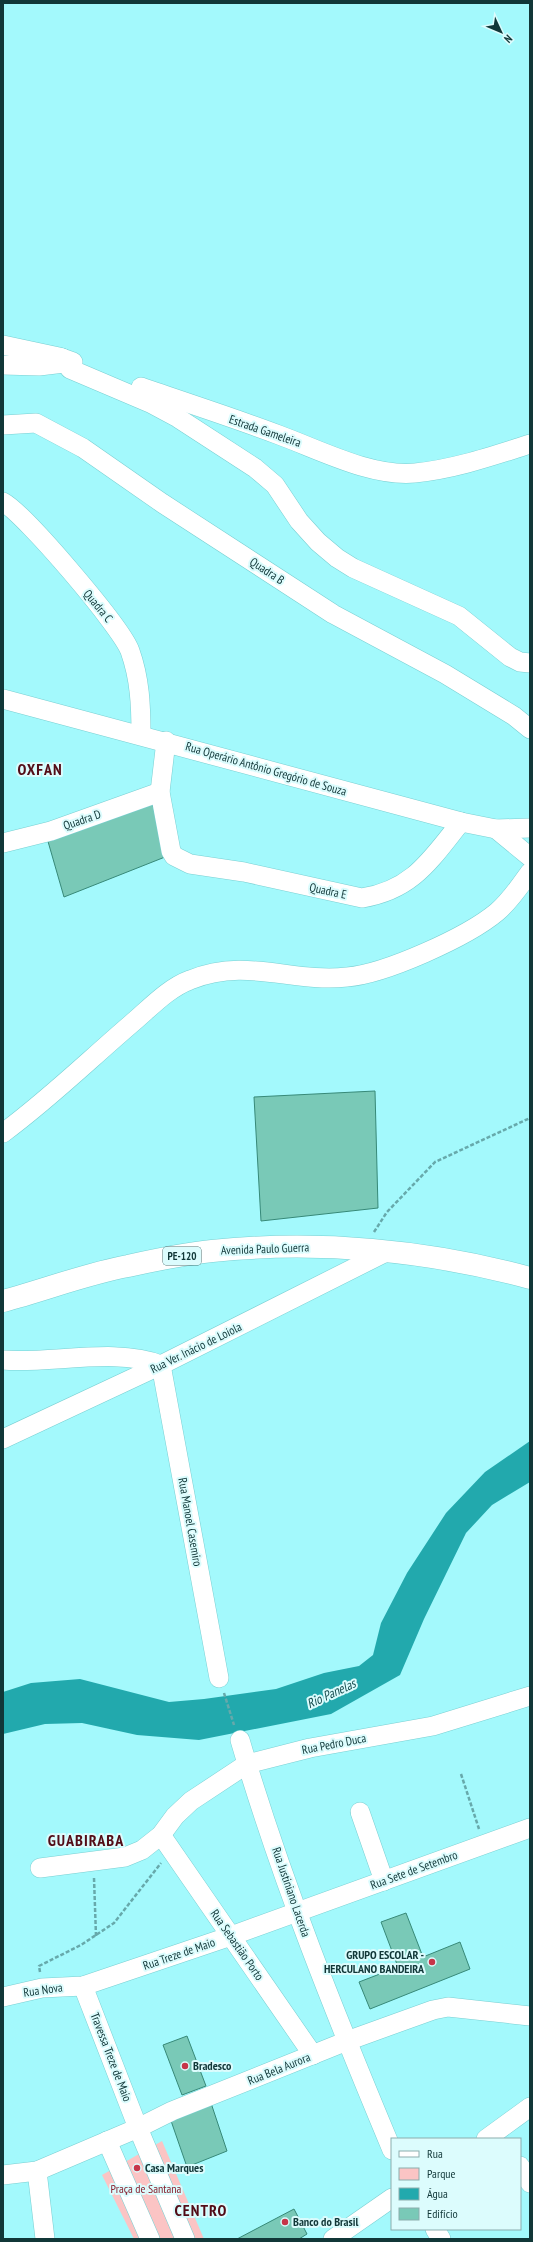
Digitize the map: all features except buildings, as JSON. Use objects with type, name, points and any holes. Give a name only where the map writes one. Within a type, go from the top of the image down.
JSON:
[{"type":"main road","name":"Avenida Paulo Guerra","points":[[3,1301],[68,1281],[127,1266],[211,1251],[267,1248],[376,1251],[428,1256],[530,1278]]},
{"type":"street","name":"Estrada Gameleira","points":[[3,345],[63,361],[278,434],[342,459],[388,472],[414,473],[460,465],[530,444]]},
{"type":"street","points":[[3,365],[39,366],[63,361],[76,372],[150,403],[178,418],[255,468],[275,485],[299,521],[337,558],[353,568],[459,616],[510,657],[520,662],[530,663]]},
{"type":"street","name":"Quadra B","points":[[3,425],[36,423],[83,448],[162,504],[333,614],[445,674],[514,716],[530,729]]},
{"type":"street","name":"Quadra C","points":[[3,502],[31,527],[115,626],[130,650],[139,680],[141,735]]},
{"type":"street","name":"Rua Operário Antônio Gregório de Souza","points":[[3,699],[166,741],[461,822],[496,829],[530,828]]},
{"type":"street","points":[[160,792],[166,741]]},
{"type":"street","name":"Quadra D","points":[[3,843],[51,831],[160,792]]},
{"type":"street","name":"Quadra E","points":[[160,792],[171,851],[178,859],[190,864],[244,872],[362,898],[382,895],[401,887],[412,878],[461,822]]},
{"type":"street","points":[[496,829],[530,858]]},
{"type":"street","points":[[4,1129],[144,1012],[172,990],[189,980],[212,972],[243,969],[302,976],[347,977],[387,968],[429,951],[477,926],[496,912],[517,891],[530,872]]},
{"type":"street","name":"Rua Ver. Inácio de Loiola","points":[[3,1439],[161,1365],[376,1251]]},
{"type":"street","points":[[3,1360],[127,1358],[150,1361],[161,1365]]},
{"type":"street","name":"Rua Manoel Casemiro","points":[[161,1365],[218,1678]]},
{"type":"street","name":"Rua Pedro Duca","points":[[40,1868],[125,1857],[166,1841],[174,1816],[190,1801],[247,1764],[310,1748],[434,1726],[530,1696]]},
{"type":"street","name":"Rua Justiniano Lacerda","points":[[240,1740],[297,1912],[346,2041],[391,2148]]},
{"type":"street","points":[[360,1812],[384,1881]]},
{"type":"street","name":"Rua Sete de Setembro","points":[[297,1912],[530,1828]]},
{"type":"street","name":"Rua Sebastião Porto","points":[[166,1841],[313,2055]]},
{"type":"street","name":"Rua Treze de Maio","points":[[83,1986],[297,1912]]},
{"type":"street","name":"Rua Nova","points":[[3,1998],[42,1988],[83,1986]]},
{"type":"street","name":"Travessa Treze de Maio","points":[[83,1986],[138,2128]]},
{"type":"street","name":"Rua Bela Aurora","points":[[3,2175],[37,2171],[138,2128],[172,2111],[346,2041],[433,2010],[448,2008],[530,2016]]},
{"type":"street","points":[[496,2136],[530,2107]]},
{"type":"street","points":[[138,2128],[185,2239]]},
{"type":"street","points":[[107,2141],[150,2239]]},
{"type":"street","points":[[521,2168],[530,2183]]},
{"type":"street","points":[[37,2171],[45,2239]]},
{"type":"street","points":[[333,2239],[391,2199]]},
{"type":"street","points":[[436,2230],[441,2239]]},
{"type":"path","points":[[376,1251],[376,1227],[387,1212],[435,1162],[530,1118]]},
{"type":"path","points":[[218,1678],[240,1740]]},
{"type":"path","points":[[461,1774],[485,1844]]},
{"type":"path","points":[[42,1988],[39,1966],[96,1936],[114,1924],[147,1882],[166,1841]]},
{"type":"path","points":[[93,1861],[96,1936]]},
{"type":"green space","name":"Praça de Santana","points":[[162,2141],[204,2239],[134,2239],[102,2175]]},
{"type":"water","name":"Rio Panelas","points":[[530,1441],[530,1482],[492,1505],[466,1533],[424,1619],[400,1675],[331,1714],[199,1740],[137,1735],[82,1723],[45,1724],[3,1734],[3,1692],[31,1683],[80,1679],[169,1702],[204,1699],[276,1689],[324,1673],[359,1666],[373,1655],[381,1623],[407,1573],[446,1513],[485,1472]]},
{"type":"place","name":"GRUPO ESCOLAR - HERCULANO BANDEIRA","points":[[432,1962]]},
{"type":"place","name":"Bradesco","points":[[185,2066]]},
{"type":"place","name":"Casa Marques","points":[[137,2168]]},
{"type":"place","name":"Banco do Brasil","points":[[285,2222]]},
{"type":"district","name":"OXFAN","points":[[40,769]]},
{"type":"district","name":"GUABIRABA","points":[[86,1840]]},
{"type":"district","name":"CENTRO","points":[[201,2210]]}]
